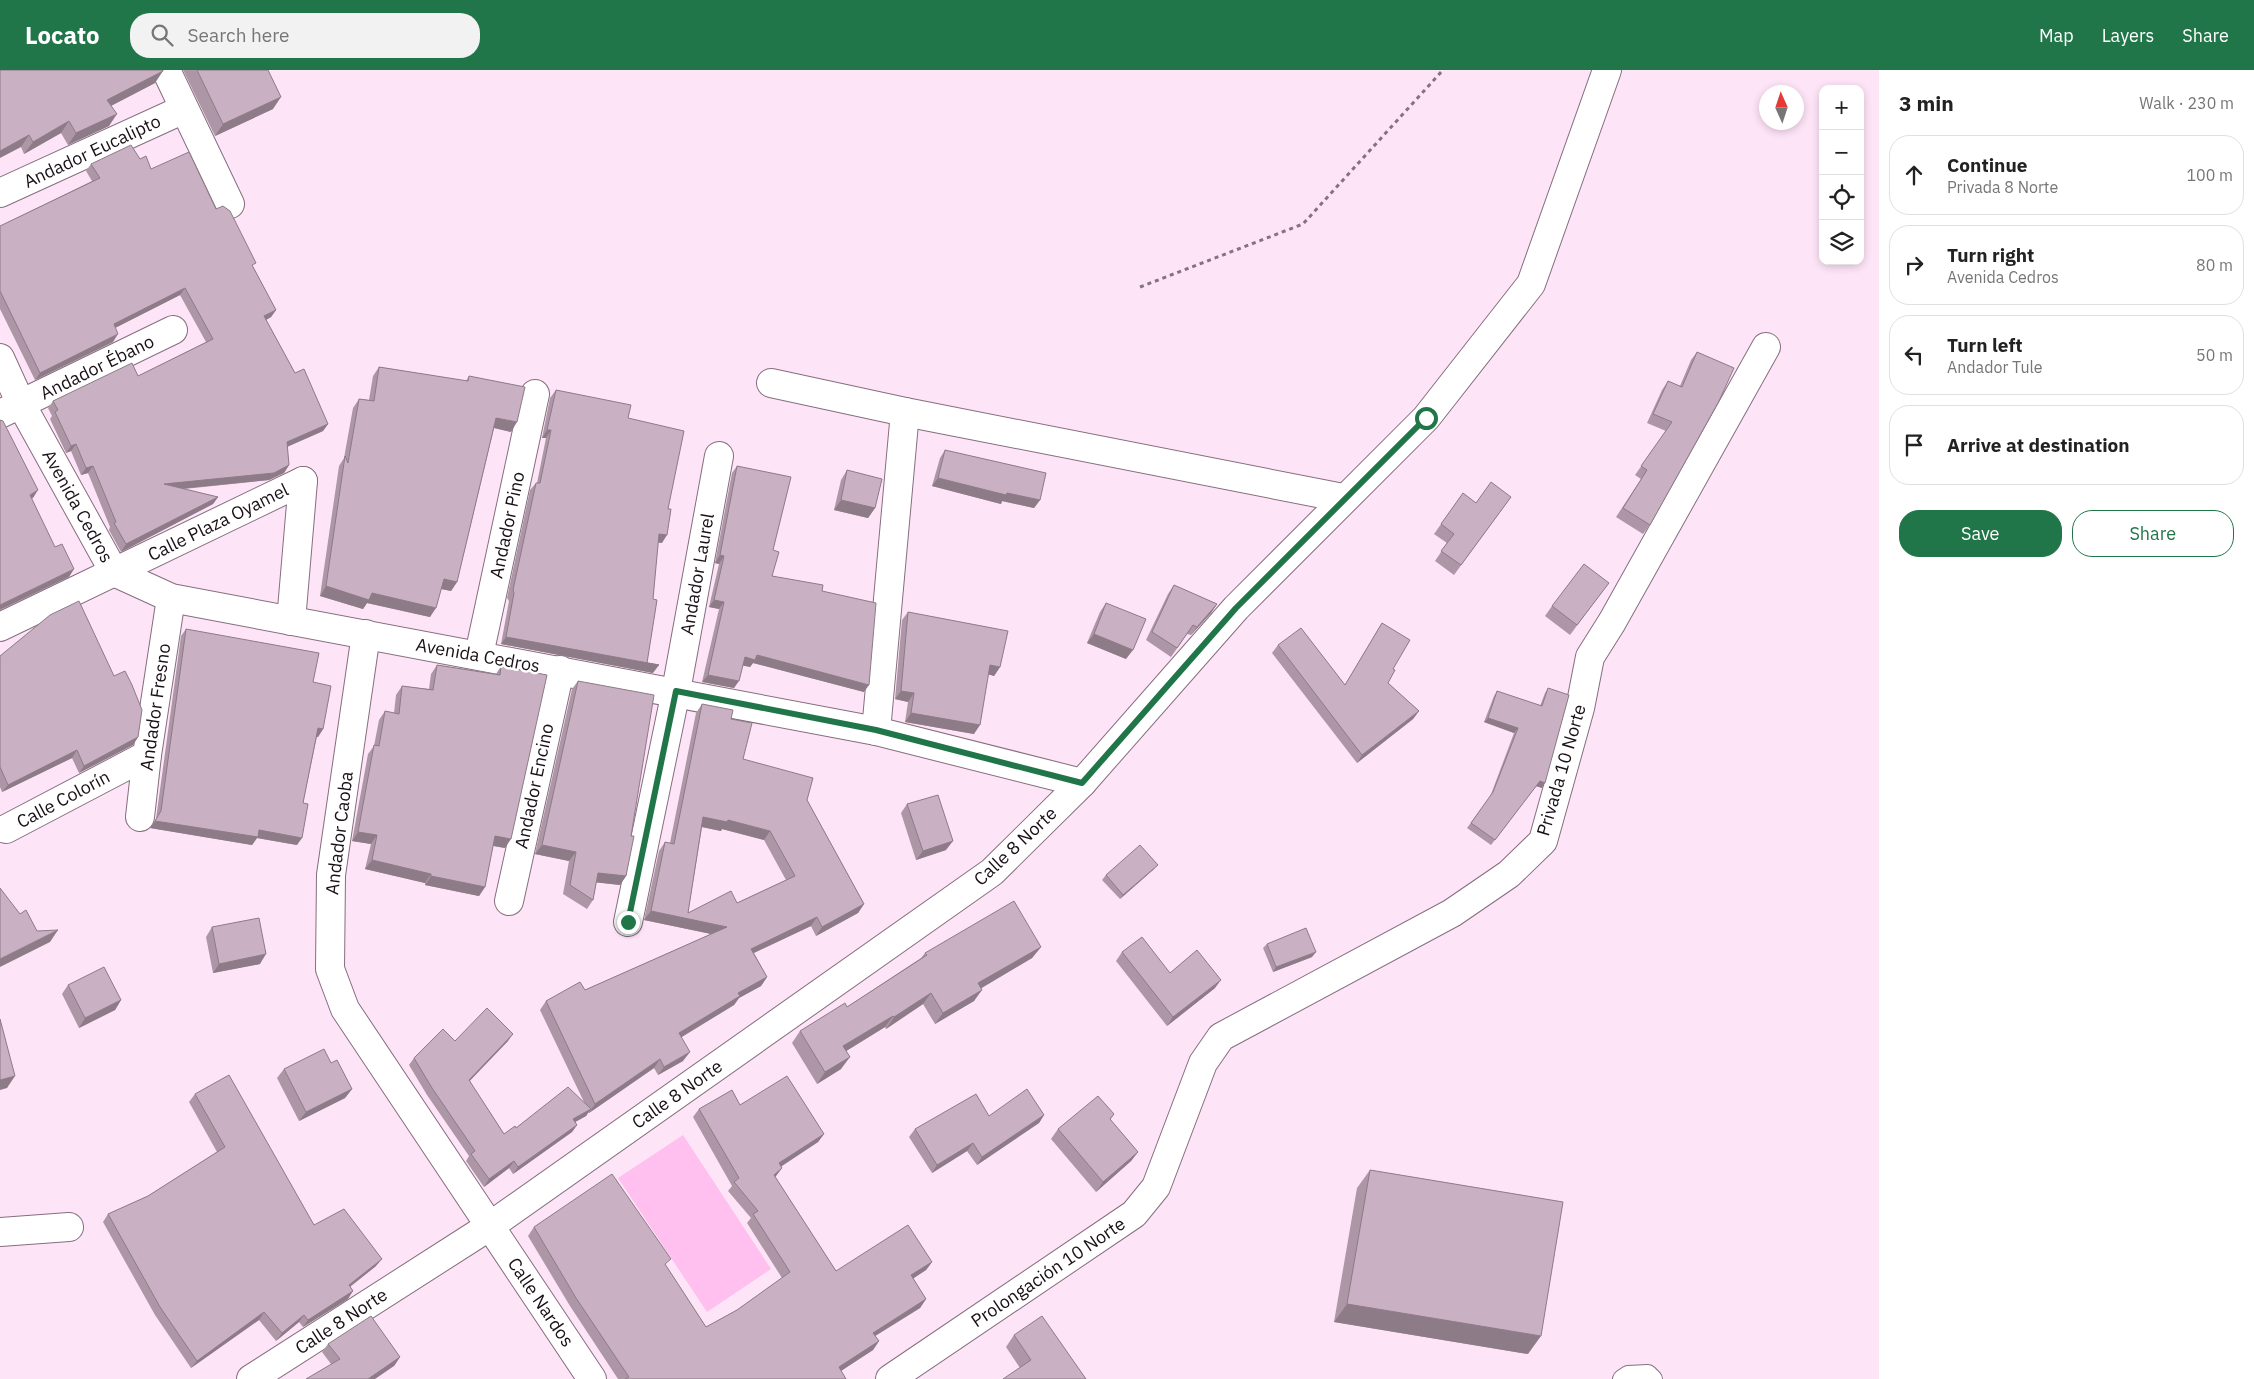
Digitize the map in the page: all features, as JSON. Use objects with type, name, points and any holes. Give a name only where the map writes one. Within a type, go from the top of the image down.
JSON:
[{"type":"street","points":[[166,70],[230,204]]},
{"type":"street","name":"Calle 8 Norte","points":[[251,1379],[490,1226],[992,872],[1082,783],[1236,608],[1343,498],[1426,418],[1531,284],[1608,70]]},
{"type":"street","name":"Andador Eucalipto","points":[[0,192],[184,109]]},
{"type":"street","name":"Andador Ébano","points":[[11,409],[173,330]]},
{"type":"street","name":"Privada 10 Norte","points":[[1174,1137],[1203,1064],[1221,1036],[1452,912],[1509,874],[1543,841],[1580,708],[1590,657],[1612,622],[1766,347]]},
{"type":"street","name":"Avenida Cedros","points":[[0,358],[11,409],[114,572],[171,598],[676,691],[876,730],[1082,783]]},
{"type":"street","points":[[771,383],[904,412],[1343,498]]},
{"type":"street","name":"Andador Pino","points":[[479,655],[535,394]]},
{"type":"street","points":[[876,730],[904,412]]},
{"type":"street","name":"Andador Laurel","points":[[628,922],[676,691],[719,456]]},
{"type":"street","name":"Calle Plaza Oyamel","points":[[114,572],[304,481],[291,620]]},
{"type":"street","points":[[0,627],[114,572]]},
{"type":"street","name":"Andador Fresno","points":[[140,817],[146,756],[171,598]]},
{"type":"street","name":"Andador Caoba","points":[[366,634],[331,876],[330,968],[345,1009],[490,1226]]},
{"type":"street","name":"Andador Encino","points":[[509,901],[560,670]]},
{"type":"street","name":"Calle Colorín","points":[[6,829],[146,756]]},
{"type":"street","name":"Prolongación 10 Norte","points":[[890,1379],[1134,1214],[1156,1187],[1174,1137]]},
{"type":"street","name":"Calle Nardos","points":[[490,1226],[592,1379]]},
{"type":"street","points":[[0,1232],[69,1227]]},
{"type":"lane","points":[[1622,1379],[1628,1375],[1648,1374],[1652,1379]]},
{"type":"path","points":[[1140,287],[1303,224],[1443,70]]},
{"type":"shaded area","points":[[683,1135],[771,1269],[707,1312],[618,1178]]},
{"type":"building","points":[[0,70],[163,71],[107,100],[117,114],[76,133],[69,121],[33,142],[29,135],[0,151]]},
{"type":"building","points":[[197,70],[268,70],[281,97],[223,124]]},
{"type":"building","points":[[131,145],[140,159],[146,156],[151,169],[189,152],[216,209],[223,206],[230,211],[256,263],[252,265],[276,310],[264,316],[295,373],[304,369],[328,424],[287,442],[289,465],[274,473],[164,484],[218,497],[126,544],[114,523],[116,522],[93,466],[86,468],[76,444],[71,446],[55,412],[58,410],[53,401],[132,363],[138,376],[213,339],[185,288],[114,324],[118,334],[40,373],[0,291],[0,226],[100,178],[91,164]]},
{"type":"building","points":[[1697,352],[1734,368],[1719,401],[1650,525],[1623,508],[1647,470],[1641,466],[1672,422],[1653,414],[1668,381],[1682,387]]},
{"type":"building","points":[[379,367],[468,381],[469,376],[525,387],[517,422],[496,418],[457,582],[444,579],[436,608],[372,593],[369,600],[326,586],[345,456],[348,463],[359,399],[374,401]]},
{"type":"building","points":[[556,390],[631,405],[628,418],[684,431],[668,509],[671,509],[667,535],[659,534],[653,599],[657,600],[647,663],[506,637],[513,590],[536,483],[540,483],[551,430],[547,430]]},
{"type":"building","points":[[0,420],[3,421],[38,490],[30,495],[55,547],[62,544],[74,569],[0,605]]},
{"type":"building","points":[[945,450],[1046,473],[1040,500],[1007,493],[1006,495],[938,478]]},
{"type":"building","points":[[737,466],[791,477],[773,550],[779,552],[772,576],[823,585],[822,591],[876,603],[869,685],[757,655],[755,660],[745,657],[739,681],[708,675],[724,602],[714,600],[724,556],[720,555]]},
{"type":"building","points":[[847,470],[882,479],[875,508],[841,500]]},
{"type":"building","points":[[1491,482],[1511,497],[1461,565],[1441,551],[1454,534],[1441,524],[1463,493],[1476,503]]},
{"type":"building","points":[[1584,564],[1609,583],[1577,625],[1552,606]]},
{"type":"building","points":[[1174,585],[1217,604],[1197,627],[1193,625],[1177,648],[1152,632]]},
{"type":"building","points":[[79,601],[114,676],[125,671],[132,685],[142,710],[138,737],[84,766],[77,750],[8,785],[0,767],[0,656],[50,615]]},
{"type":"building","points":[[1106,603],[1146,619],[1133,650],[1094,634]]},
{"type":"building","points":[[908,612],[1008,631],[1000,667],[990,665],[980,725],[911,713],[914,693],[901,691]]},
{"type":"building","points":[[1382,623],[1410,640],[1393,669],[1395,670],[1388,683],[1419,711],[1362,755],[1278,645],[1301,628],[1345,685]]},
{"type":"building","points":[[186,629],[319,653],[313,682],[331,686],[323,729],[318,728],[303,803],[308,804],[302,838],[259,830],[258,837],[155,821],[161,811]]},
{"type":"building","points":[[437,665],[500,675],[501,666],[547,675],[511,839],[495,836],[485,887],[431,876],[431,874],[372,860],[377,835],[358,832],[374,745],[379,746],[385,711],[399,714],[402,686],[433,690]]},
{"type":"building","points":[[578,681],[654,695],[631,836],[634,836],[626,876],[598,873],[593,900],[570,885],[576,852],[542,845]]},
{"type":"building","points":[[1548,688],[1569,695],[1545,783],[1540,781],[1495,840],[1471,823],[1493,792],[1518,728],[1488,718],[1497,691],[1542,706]]},
{"type":"building","points":[[702,704],[733,710],[731,719],[752,723],[743,759],[813,778],[807,800],[864,904],[822,927],[817,917],[751,949],[767,977],[738,993],[740,996],[679,1033],[690,1052],[664,1067],[660,1059],[595,1104],[546,1001],[580,982],[585,990],[727,927],[651,911],[665,842],[674,844]],"holes":[[[703,817],[727,822],[728,820],[770,831],[795,876],[737,903],[731,891],[688,913]]]},
{"type":"building","points":[[938,795],[953,841],[923,851],[907,804]]},
{"type":"building","points":[[1140,845],[1158,865],[1123,895],[1106,875]]},
{"type":"building","points":[[0,888],[20,914],[26,910],[37,931],[58,930],[0,959]]},
{"type":"building","points":[[1014,901],[1041,947],[978,983],[982,990],[943,1013],[931,993],[843,1046],[850,1057],[825,1072],[800,1031],[845,1003],[847,1007],[927,955],[925,953]]},
{"type":"building","points":[[259,918],[266,954],[219,964],[212,927]]},
{"type":"building","points":[[1306,928],[1316,952],[1276,967],[1267,944]]},
{"type":"building","points":[[1142,937],[1170,973],[1197,950],[1221,980],[1173,1017],[1122,952]]},
{"type":"building","points":[[104,967],[121,1000],[85,1018],[68,985]]},
{"type":"building","points":[[487,1008],[513,1034],[469,1080],[504,1134],[515,1126],[516,1128],[568,1087],[591,1109],[573,1119],[577,1125],[518,1167],[514,1161],[489,1179],[471,1154],[475,1151],[414,1058],[443,1029],[455,1041]]},
{"type":"building","points":[[0,1019],[15,1076],[0,1080]]},
{"type":"building","points":[[324,1049],[331,1063],[337,1060],[352,1089],[306,1112],[284,1069]]},
{"type":"building","points":[[229,1075],[314,1225],[344,1209],[382,1259],[349,1285],[353,1291],[308,1320],[304,1315],[282,1333],[264,1312],[197,1361],[160,1307],[108,1214],[148,1196],[225,1147],[195,1094]]},
{"type":"building","points":[[787,1076],[824,1134],[779,1163],[782,1168],[774,1175],[836,1271],[908,1225],[932,1262],[911,1275],[926,1299],[873,1333],[879,1341],[839,1367],[846,1379],[625,1379],[629,1377],[576,1298],[534,1227],[612,1174],[671,1259],[665,1264],[706,1327],[737,1310],[790,1272],[753,1214],[758,1211],[734,1182],[739,1178],[699,1109],[732,1090],[740,1105]]},
{"type":"building","points":[[1027,1089],[1044,1115],[982,1157],[973,1143],[937,1165],[915,1129],[976,1094],[989,1116]]},
{"type":"building","points":[[1098,1096],[1114,1114],[1110,1119],[1138,1152],[1103,1182],[1058,1129]]},
{"type":"building","points":[[1370,1170],[1563,1202],[1541,1336],[1347,1304]]},
{"type":"building","points":[[371,1316],[400,1357],[368,1379],[306,1379],[340,1359],[328,1344]]},
{"type":"building","points":[[1042,1316],[1086,1379],[1003,1379],[1031,1360],[1014,1335]]},
{"type":"route","points":[[628,922],[676,691],[876,730],[1082,783],[1236,608],[1343,498],[1426,418]]}]
